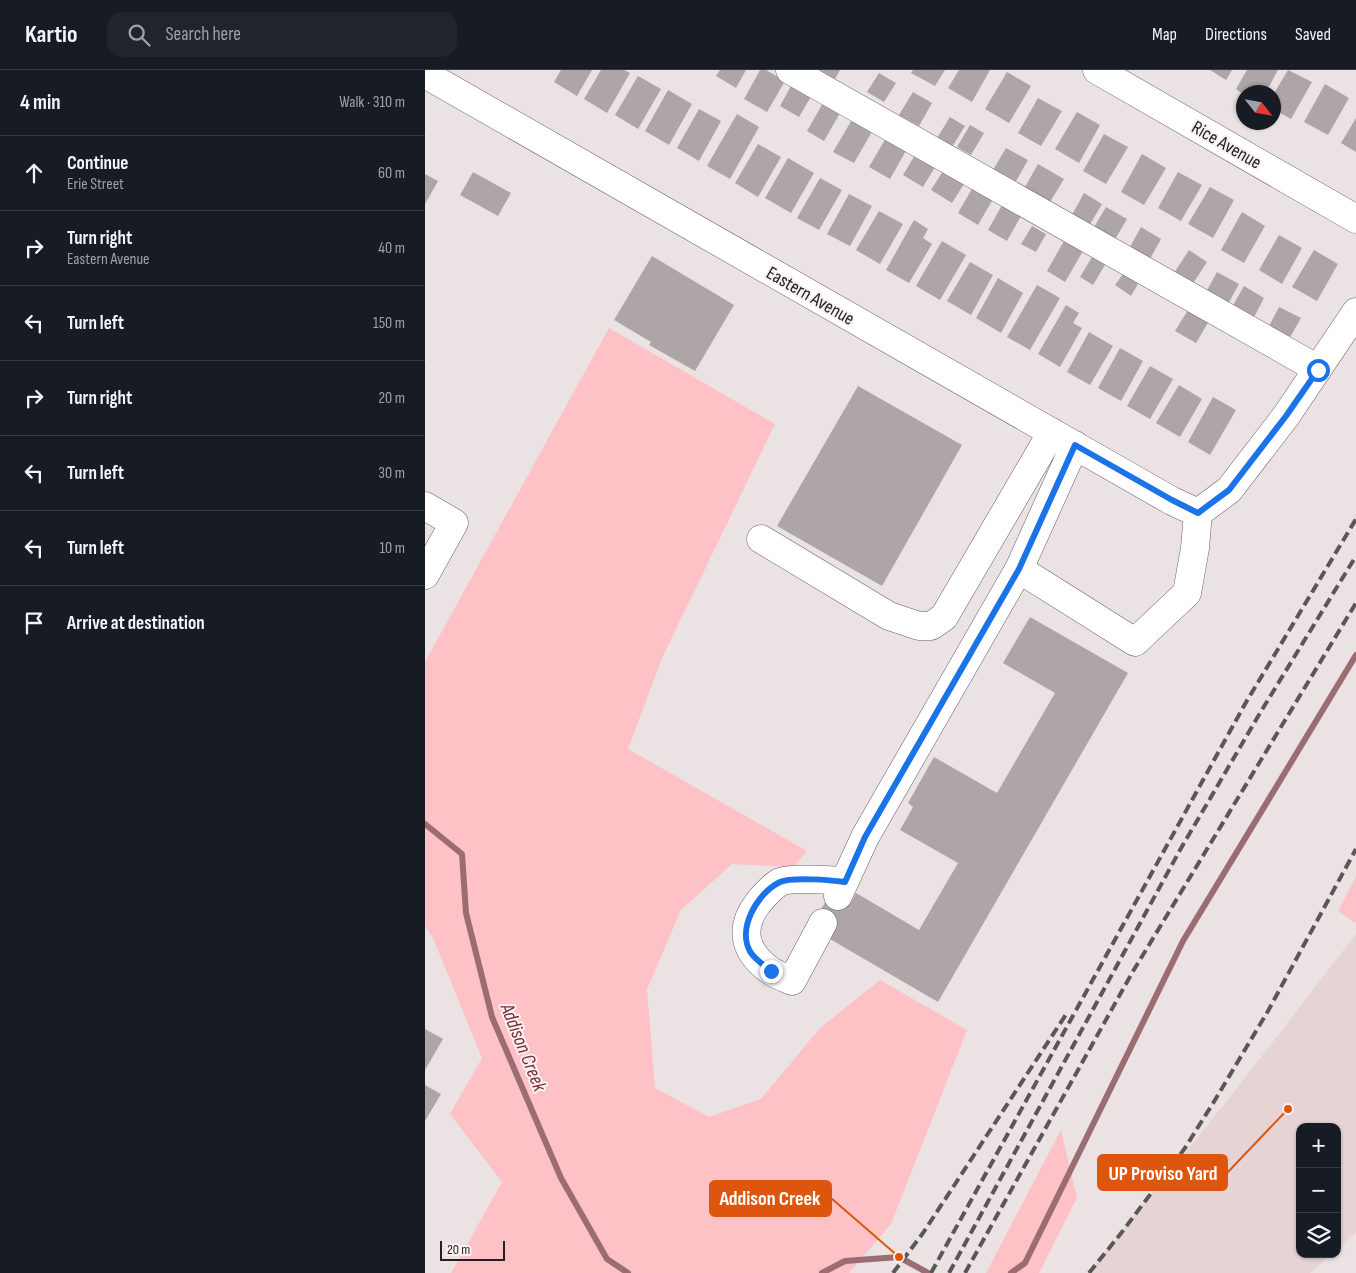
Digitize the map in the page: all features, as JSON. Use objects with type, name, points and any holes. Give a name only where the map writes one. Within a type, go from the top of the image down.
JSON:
[{"type":"street","points":[[790,70],[1318,370]]},
{"type":"street","name":"Rice Avenue","points":[[1097,70],[1356,219]]},
{"type":"street","name":"Eastern Avenue","points":[[425,74],[1051,432],[1198,513]]},
{"type":"street","points":[[1019,569],[1135,642],[1187,593],[1195,548],[1198,513],[1229,490],[1286,416],[1356,312]]},
{"type":"street","points":[[761,539],[889,616],[919,626],[931,626],[944,617],[1051,432]]},
{"type":"street","points":[[823,923],[792,980],[771,971],[751,952],[745,934],[750,913],[765,894],[780,882],[822,880],[841,889],[865,837],[1019,569],[1075,445]]},
{"type":"street","points":[[425,506],[454,523],[425,575]]},
{"type":"shaded area","points":[[609,328],[775,424],[662,658],[628,749],[807,851],[793,867],[732,864],[681,910],[647,989],[655,1088],[709,1117],[761,1099],[820,1028],[880,980],[967,1030],[891,1224],[849,1273],[451,1273],[502,1182],[450,1114],[482,1058],[433,938],[425,926],[425,662]]},
{"type":"shaded area","points":[[1356,877],[1356,922],[1355,923],[1338,911]]},
{"type":"shaded area","points":[[1356,934],[1356,1232],[1341,1245],[1341,1123],[1296,1123],[1296,1258],[1327,1258],[1310,1273],[1088,1273],[1234,1092]]},
{"type":"shaded area","points":[[1061,1130],[1077,1198],[1039,1273],[986,1273]]},
{"type":"building","points":[[561,70],[592,70],[577,96],[554,82]]},
{"type":"building","points":[[601,70],[624,70],[630,73],[607,113],[584,99]]},
{"type":"building","points":[[720,70],[746,70],[736,88],[716,76]]},
{"type":"building","points":[[760,70],[766,70],[785,81],[767,112],[744,99]]},
{"type":"building","points":[[820,70],[840,70],[835,79]]},
{"type":"building","points":[[913,70],[945,70],[935,86],[911,73]]},
{"type":"building","points":[[959,70],[990,70],[972,102],[948,88]]},
{"type":"building","points":[[1210,70],[1232,70],[1226,80]]},
{"type":"building","points":[[1247,70],[1278,70],[1270,85],[1238,85]]},
{"type":"building","points":[[1288,70],[1312,82],[1291,119],[1281,113],[1281,85],[1279,85]]},
{"type":"building","points":[[1007,72],[1031,86],[1009,123],[985,109]]},
{"type":"building","points":[[879,73],[896,83],[884,102],[867,92]]},
{"type":"building","points":[[638,76],[661,89],[638,129],[615,115]]},
{"type":"building","points":[[792,84],[812,95],[799,117],[780,106]]},
{"type":"building","points":[[1325,84],[1349,98],[1328,135],[1304,122]]},
{"type":"building","points":[[668,90],[692,104],[669,145],[645,131]]},
{"type":"building","points":[[913,92],[932,103],[919,126],[899,115]]},
{"type":"building","points":[[1038,98],[1062,111],[1041,146],[1018,133]]},
{"type":"building","points":[[823,103],[840,113],[824,141],[807,131]]},
{"type":"building","points":[[699,109],[721,121],[699,161],[677,148]]},
{"type":"building","points":[[1077,112],[1100,125],[1079,163],[1055,149]]},
{"type":"building","points":[[737,114],[759,127],[730,179],[707,166]]},
{"type":"building","points":[[950,117],[965,126],[952,147],[937,138]]},
{"type":"building","points":[[853,118],[873,130],[854,163],[833,152]]},
{"type":"building","points":[[1356,118],[1356,152],[1341,143]]},
{"type":"building","points":[[970,125],[984,133],[971,155],[957,147]]},
{"type":"building","points":[[1104,134],[1128,147],[1106,184],[1083,171]]},
{"type":"building","points":[[886,138],[907,149],[890,179],[869,167]]},
{"type":"building","points":[[758,144],[781,157],[758,197],[735,183]]},
{"type":"building","points":[[1006,148],[1028,160],[1015,183],[993,170]]},
{"type":"building","points":[[1142,154],[1166,168],[1144,205],[1121,192]]},
{"type":"building","points":[[915,155],[935,167],[923,187],[903,175]]},
{"type":"building","points":[[788,158],[814,173],[791,213],[765,198]]},
{"type":"building","points":[[1038,164],[1064,179],[1050,202],[1025,187]]},
{"type":"building","points":[[943,171],[964,184],[952,203],[931,190]]},
{"type":"building","points":[[473,172],[511,193],[498,216],[460,195]]},
{"type":"building","points":[[1178,172],[1202,185],[1181,221],[1158,208]]},
{"type":"building","points":[[425,174],[438,181],[425,204]]},
{"type":"building","points":[[820,178],[842,190],[819,230],[797,218]]},
{"type":"building","points":[[973,187],[993,199],[978,225],[958,213]]},
{"type":"building","points":[[1210,187],[1234,200],[1213,238],[1188,224]]},
{"type":"building","points":[[1084,193],[1102,204],[1089,226],[1072,215]]},
{"type":"building","points":[[849,194],[872,206],[850,246],[827,234]]},
{"type":"building","points":[[1002,205],[1021,216],[1007,241],[988,230]]},
{"type":"building","points":[[1106,207],[1127,219],[1114,241],[1093,229]]},
{"type":"building","points":[[879,211],[903,224],[880,264],[856,250]]},
{"type":"building","points":[[1242,212],[1265,226],[1244,263],[1221,250]]},
{"type":"building","points":[[914,220],[928,229],[923,238],[932,244],[909,283],[886,270]]},
{"type":"building","points":[[1032,226],[1046,234],[1036,252],[1021,244]]},
{"type":"building","points":[[1141,227],[1161,239],[1150,259],[1130,247]]},
{"type":"building","points":[[1279,235],[1302,248],[1282,284],[1259,270]]},
{"type":"building","points":[[942,241],[966,255],[940,300],[916,286]]},
{"type":"building","points":[[1064,241],[1083,251],[1065,282],[1047,271]]},
{"type":"building","points":[[1189,250],[1207,262],[1192,285],[1174,273]]},
{"type":"building","points":[[1314,250],[1338,264],[1317,301],[1292,287]]},
{"type":"building","points":[[652,256],[734,305],[695,371],[649,345],[651,342],[614,320]]},
{"type":"building","points":[[1092,257],[1105,265],[1093,285],[1080,277]]},
{"type":"building","points":[[970,262],[993,275],[971,315],[947,301]]},
{"type":"building","points":[[1217,272],[1239,284],[1228,304],[1206,292]]},
{"type":"building","points":[[1123,274],[1138,284],[1131,296],[1115,285]]},
{"type":"building","points":[[998,278],[1023,293],[1001,333],[976,318]]},
{"type":"building","points":[[1037,285],[1060,298],[1030,350],[1007,337]]},
{"type":"building","points":[[1244,286],[1264,298],[1253,319],[1232,307]]},
{"type":"building","points":[[1066,305],[1079,313],[1073,323],[1082,328],[1060,367],[1038,354]]},
{"type":"building","points":[[1279,307],[1301,318],[1289,339],[1268,328]]},
{"type":"building","points":[[1188,310],[1209,321],[1196,343],[1175,331]]},
{"type":"building","points":[[1089,332],[1113,346],[1090,385],[1067,372]]},
{"type":"building","points":[[1120,348],[1143,361],[1121,401],[1098,388]]},
{"type":"building","points":[[1150,366],[1173,379],[1150,419],[1127,406]]},
{"type":"building","points":[[1179,385],[1202,399],[1180,437],[1156,423]]},
{"type":"building","points":[[858,386],[962,445],[882,586],[777,526]]},
{"type":"building","points":[[1213,397],[1236,410],[1210,455],[1188,442]]},
{"type":"building","points":[[1030,617],[1128,673],[938,1002],[830,939],[835,930],[816,918],[831,892],[851,903],[856,893],[919,930],[958,863],[900,830],[913,807],[908,803],[934,757],[997,793],[1055,693],[1003,663]]},
{"type":"building","points":[[425,1029],[443,1039],[425,1070]]},
{"type":"building","points":[[425,1085],[441,1094],[425,1121]]},
{"type":"waterway","points":[[1011,1273],[1025,1263],[1183,941],[1356,655]]},
{"type":"waterway","name":"Addison Creek","points":[[425,824],[462,854],[466,913],[492,1017],[561,1178],[607,1259],[628,1273]]},
{"type":"waterway","name":"Addison Creek","points":[[822,1273],[845,1261],[899,1257],[928,1273]]},
{"type":"railway","points":[[931,1273],[1245,704],[1356,519]]},
{"type":"railway","points":[[949,1273],[1180,850],[1260,713],[1356,556]]},
{"type":"railway","points":[[965,1273],[1132,973],[1356,603]]},
{"type":"railway","points":[[1089,1273],[1185,1148],[1268,1011],[1356,849]]},
{"type":"railway","points":[[893,1273],[923,1233],[1067,1013]]},
{"type":"place","name":"UP Proviso Yard","points":[[1288,1109]]},
{"type":"place","name":"Addison Creek","points":[[899,1257]]},
{"type":"route","points":[[771,971],[751,952],[745,934],[750,913],[765,894],[780,882],[822,880],[845,882],[865,837],[1019,569],[1075,445],[1198,513],[1229,490],[1286,416],[1318,370]]}]
